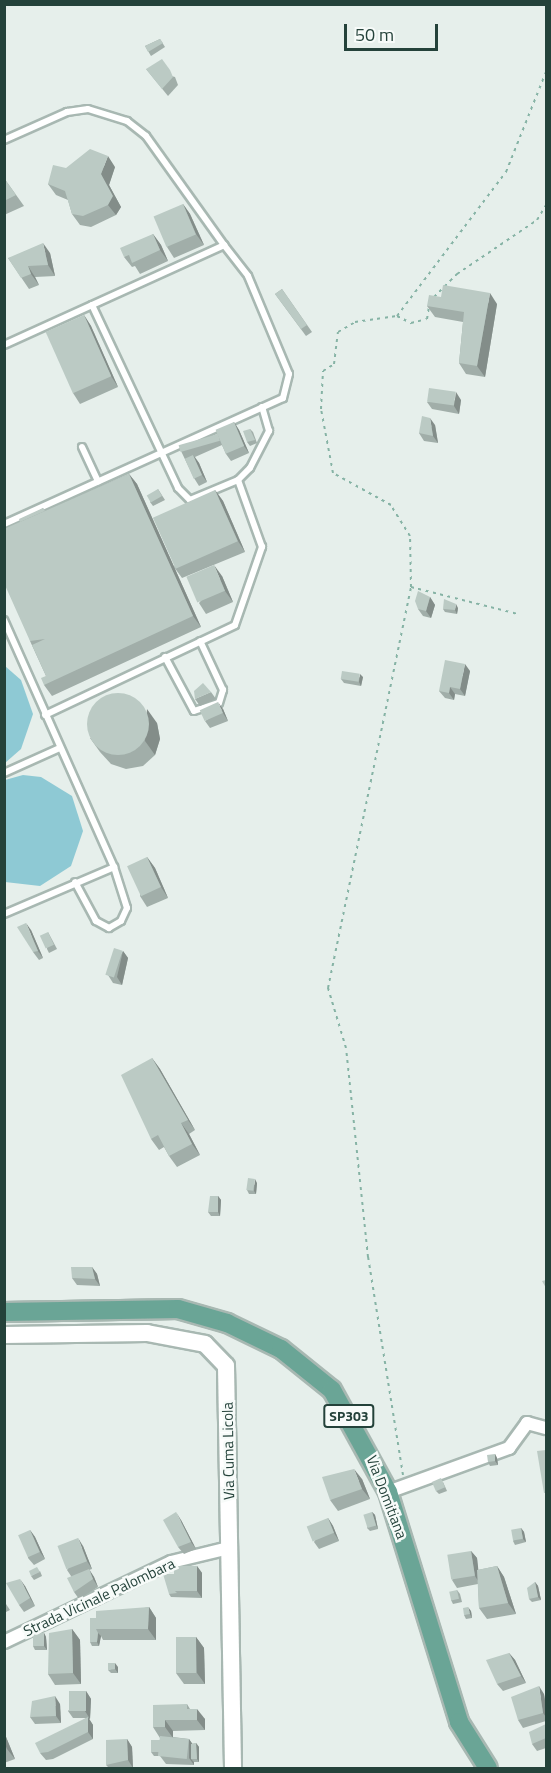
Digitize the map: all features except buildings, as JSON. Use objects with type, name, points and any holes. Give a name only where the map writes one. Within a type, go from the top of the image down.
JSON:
[{"type":"main road","name":"Via Domitiana","points":[[4,1312],[178,1309],[227,1323],[281,1349],[332,1390],[397,1489],[459,1722],[488,1768]]},
{"type":"street","name":"Via Cuma Licola","points":[[4,1335],[147,1333],[205,1344],[217,1353],[226,1366],[233,1768]]},
{"type":"street","points":[[397,1489],[509,1448],[527,1423],[546,1428]]},
{"type":"street","name":"Strada Vicinale Palombara","points":[[4,1642],[171,1562],[229,1548]]},
{"type":"lane","points":[[4,140],[67,112],[88,109],[127,121],[146,136],[248,276],[287,359],[283,398],[4,524]]},
{"type":"lane","points":[[4,345],[224,245]]},
{"type":"lane","points":[[92,305],[162,453],[190,500],[238,480],[258,456],[269,431],[262,407]]},
{"type":"lane","points":[[82,447],[98,482]]},
{"type":"lane","points":[[45,715],[235,625],[262,547],[238,480]]},
{"type":"lane","points":[[4,620],[114,867],[127,908],[115,926],[96,921],[75,882]]},
{"type":"lane","points":[[165,657],[194,711],[219,703],[223,690],[200,641]]},
{"type":"lane","points":[[4,773],[60,748]]},
{"type":"lane","points":[[4,914],[114,867]]},
{"type":"path","points":[[397,316],[506,172],[546,72]]},
{"type":"path","points":[[397,1489],[368,1257],[346,1048],[328,988],[411,587],[410,536],[392,505],[333,473],[321,409],[323,371],[334,363],[338,332],[355,322],[397,316],[411,323],[426,320],[430,300],[457,274],[537,220],[546,205]]},
{"type":"path","points":[[411,587],[518,614]]},
{"type":"water","points":[[5,666],[21,680],[33,714],[21,749],[5,763]]},
{"type":"water","points":[[23,775],[41,777],[72,796],[83,831],[71,866],[40,886],[5,882],[5,780]]}]
